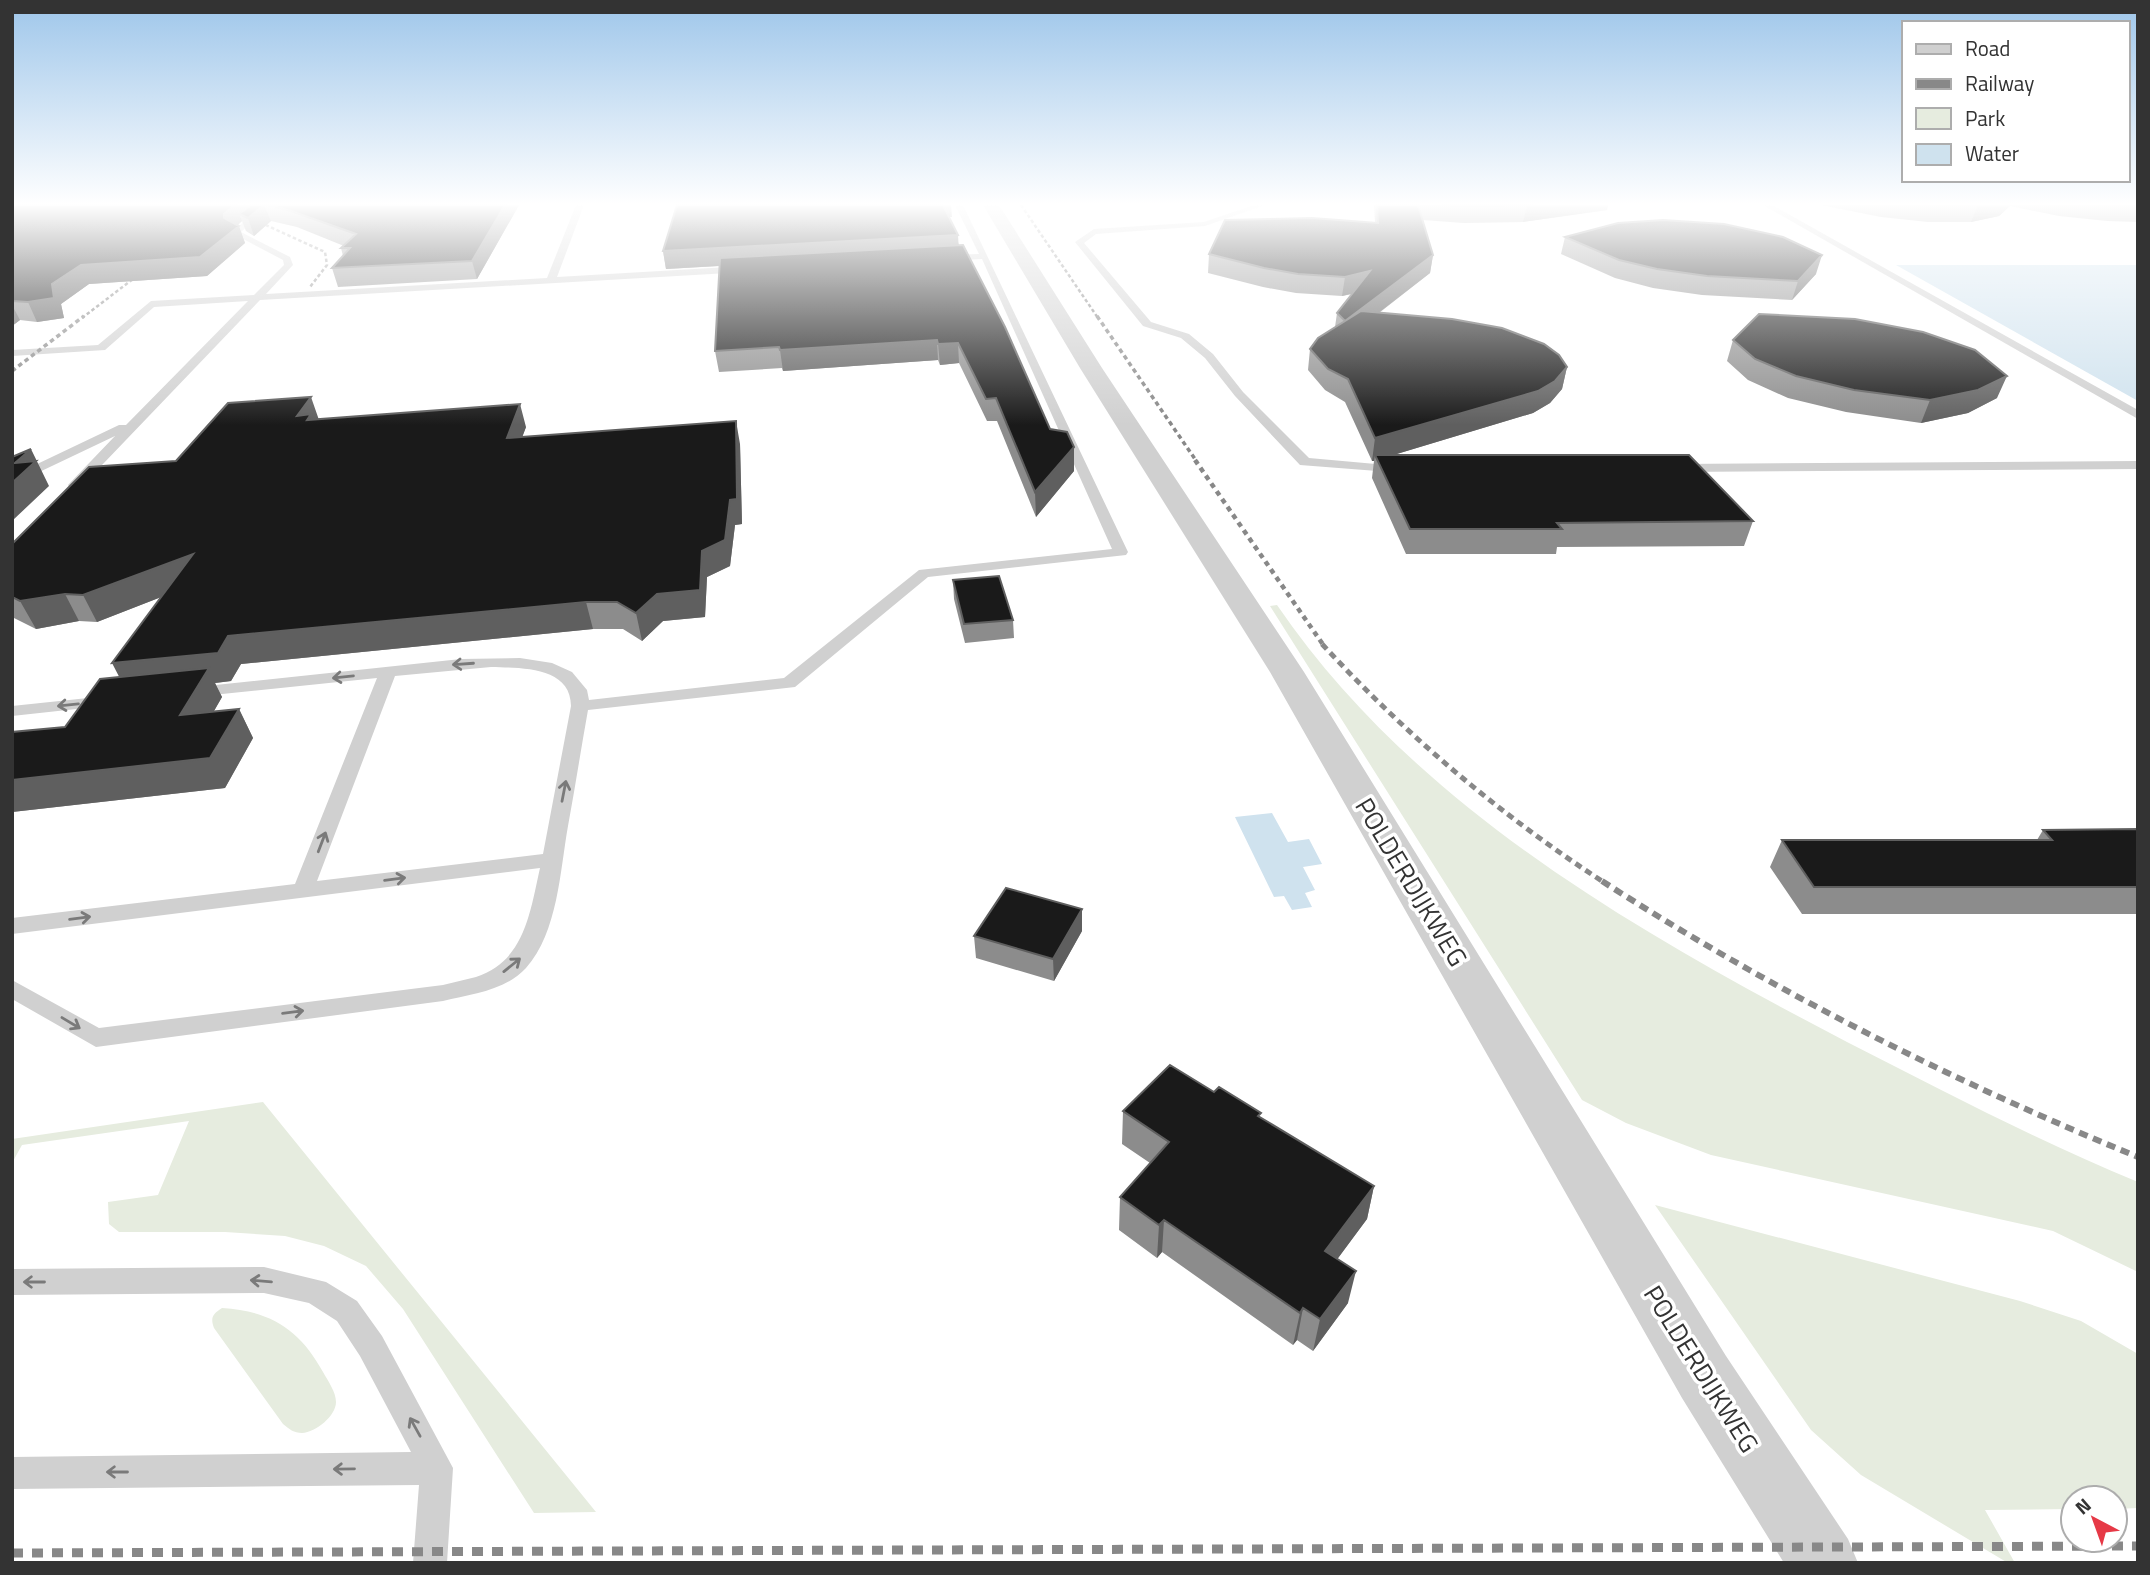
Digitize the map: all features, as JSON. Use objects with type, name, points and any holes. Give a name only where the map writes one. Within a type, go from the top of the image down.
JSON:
[{"type":"street","name":"POLDERDIJKWEG","points":[[1036,278],[1287,672],[1704,1377],[1824,1563]]},
{"type":"lane","points":[[70,490],[276,278]]},
{"type":"lane","points":[[12,353],[101,348],[151,304],[576,278]]},
{"type":"lane","points":[[580,706],[789,683],[924,573],[1121,552],[995,278]]},
{"type":"lane","points":[[1109,278],[1147,324],[1185,336],[1209,356],[1239,394],[1305,462],[1412,470]]},
{"type":"lane","points":[[1897,278],[2138,415]]},
{"type":"lane","points":[[12,481],[137,422]]},
{"type":"lane","points":[[1663,468],[2138,465]]},
{"type":"lane","points":[[12,988],[96,1038],[443,993],[488,981],[516,964],[533,942],[552,860],[580,706],[578,690],[568,677],[552,667],[533,663],[492,662],[179,694]]},
{"type":"lane","points":[[303,890],[388,672]]},
{"type":"lane","points":[[12,711],[124,699]]},
{"type":"lane","points":[[12,926],[552,860]]},
{"type":"lane","points":[[12,1282],[264,1280],[316,1291],[347,1311],[371,1346],[437,1468],[430,1563]]},
{"type":"lane","points":[[12,1473],[437,1468]]},
{"type":"green space","points":[[1277,605],[1332,677],[1394,743],[1462,803],[1535,858],[1610,908],[1768,1000],[1991,1115],[2138,1182],[2138,1272],[2053,1231],[1711,1155],[1626,1123],[1582,1100],[1270,606]]},
{"type":"green space","points":[[263,1102],[596,1512],[534,1513],[403,1309],[366,1266],[324,1246],[285,1236],[225,1232],[119,1232],[109,1224],[108,1202],[158,1195],[189,1121],[22,1145],[12,1163],[12,1139]]},
{"type":"green space","points":[[1655,1205],[2020,1301],[2081,1321],[2138,1354],[2138,1508],[2129,1508],[2129,1484],[2059,1484],[2059,1509],[1985,1510],[2015,1563],[2008,1563],[1861,1475],[1811,1430]]},
{"type":"green space","points":[[222,1308],[269,1318],[294,1334],[304,1345],[335,1394],[333,1413],[324,1422],[313,1430],[302,1433],[283,1424],[214,1328],[213,1316]]},
{"type":"water","points":[[1920,278],[2138,278],[2138,401]]},
{"type":"water","points":[[1272,813],[1288,842],[1309,839],[1322,864],[1303,867],[1315,890],[1305,893],[1312,907],[1292,910],[1284,896],[1274,897],[1235,817]]},
{"type":"building","points":[[12,278],[60,278],[52,284],[54,298],[28,302],[12,301]]},
{"type":"building","points":[[719,278],[980,278],[1005,327],[1050,429],[1067,432],[1074,447],[1035,492],[996,398],[986,399],[958,343],[938,344],[937,340],[780,350],[779,347],[715,351]]},
{"type":"building","points":[[1364,278],[1402,278],[1345,321],[1337,313]]},
{"type":"building","points":[[1752,278],[1800,278],[1798,281]]},
{"type":"building","points":[[1361,311],[1452,319],[1502,328],[1544,344],[1559,355],[1567,367],[1555,381],[1538,391],[1375,438],[1348,379],[1328,369],[1310,349],[1318,338]]},
{"type":"building","points":[[1759,314],[1855,319],[1923,332],[1975,350],[2007,376],[1978,390],[1930,400],[1854,390],[1796,376],[1755,359],[1733,340]]},
{"type":"building","points":[[311,397],[297,416],[311,414],[307,420],[520,404],[507,438],[736,421],[737,499],[730,500],[725,540],[702,551],[700,590],[657,594],[636,613],[617,602],[586,602],[228,636],[218,653],[112,663],[193,554],[83,595],[65,594],[20,601],[12,597],[12,544],[89,467],[176,461],[228,403]]},
{"type":"building","points":[[31,449],[15,463],[36,461],[12,483],[12,457]]},
{"type":"building","points":[[1375,455],[1689,455],[1753,521],[1557,523],[1562,529],[1410,529]]},
{"type":"building","points":[[999,576],[1013,620],[964,624],[953,580]]},
{"type":"building","points":[[209,668],[180,715],[239,709],[210,758],[12,780],[12,732],[65,727],[100,679]]},
{"type":"building","points":[[2138,829],[2138,887],[1814,887],[1782,840],[2052,840],[2043,830]]},
{"type":"building","points":[[1006,888],[1082,909],[1053,959],[974,936]]},
{"type":"building","points":[[1170,1065],[1214,1092],[1219,1087],[1261,1113],[1258,1116],[1374,1186],[1325,1251],[1356,1271],[1320,1319],[1303,1308],[1300,1313],[1164,1220],[1159,1225],[1120,1197],[1169,1142],[1123,1111]]},
{"type":"railway","points":[[82,318],[134,278]]},
{"type":"railway","points":[[310,287],[317,278]]},
{"type":"railway","points":[[1071,278],[1098,318]]},
{"type":"railway","points":[[12,371],[84,316]]},
{"type":"railway","points":[[1097,316],[1197,462]]},
{"type":"railway","points":[[1195,460],[1324,646]]},
{"type":"railway","points":[[1322,644],[1387,711],[1456,772],[1528,830],[1602,881]]},
{"type":"railway","points":[[1602,881],[1731,959],[1864,1031],[2000,1097],[2138,1157]]},
{"type":"railway","points":[[12,1553],[2138,1546]]}]
